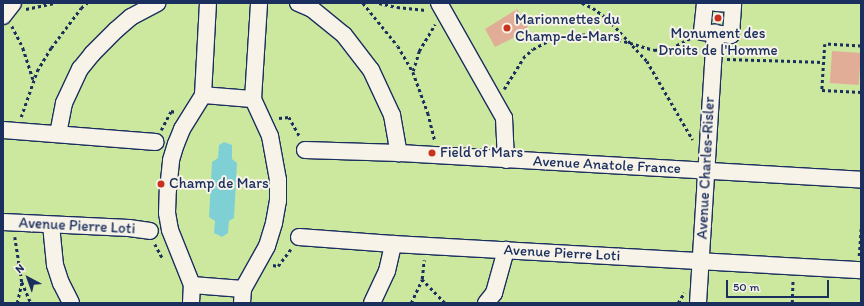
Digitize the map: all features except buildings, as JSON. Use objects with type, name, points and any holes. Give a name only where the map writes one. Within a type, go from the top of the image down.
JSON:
[{"type":"street","points":[[58,134],[64,103],[80,69],[92,54],[116,30],[131,18],[157,3]]},
{"type":"street","points":[[191,303],[192,286],[170,230],[167,213],[168,190],[171,160],[176,144],[182,129],[203,95],[208,3]]},
{"type":"street","points":[[192,286],[243,296],[267,246],[274,223],[278,201],[278,180],[270,136],[253,99],[259,3]]},
{"type":"street","points":[[298,3],[312,9],[344,35],[371,70],[392,115],[399,153]]},
{"type":"street","points":[[704,3],[702,32],[714,36],[731,35],[734,4],[716,3]]},
{"type":"street","points":[[441,7],[504,118],[506,160]]},
{"type":"street","name":"Avenue Charles-Risler","points":[[698,303],[714,36]]},
{"type":"street","points":[[203,95],[253,99]]},
{"type":"street","points":[[10,131],[156,142]]},
{"type":"street","name":"Avenue Anatole France","points":[[305,150],[399,153],[506,160],[706,167],[861,180]]},
{"type":"street","name":"Avenue Pierre Loti","points":[[8,222],[129,228],[150,231]]},
{"type":"street","points":[[51,225],[55,265],[61,283],[71,303]]},
{"type":"street","name":"Avenue Pierre Loti","points":[[299,237],[426,246],[860,270]]},
{"type":"street","points":[[372,303],[387,271],[393,244]]},
{"type":"street","points":[[486,303],[494,293],[506,250]]},
{"type":"path","points":[[33,79],[23,48],[7,11],[54,3]]},
{"type":"path","points":[[10,131],[33,79],[51,48],[87,3]]},
{"type":"path","points":[[363,3],[398,46],[413,72],[428,113],[439,156]]},
{"type":"path","points":[[379,3],[397,7],[441,7],[419,51],[413,72]]},
{"type":"path","points":[[582,3],[593,8],[608,19],[633,45],[660,82],[706,167]]},
{"type":"path","points":[[495,102],[523,58],[533,49],[552,39],[588,34],[607,36],[633,45],[654,50],[671,48],[690,38],[714,36]]},
{"type":"path","points":[[861,46],[824,44],[822,90],[861,92]]},
{"type":"path","points":[[713,59],[823,62]]},
{"type":"path","points":[[156,142],[171,111],[176,112]]},
{"type":"path","points":[[279,118],[289,117],[294,124],[305,150]]},
{"type":"path","points":[[8,222],[22,282],[31,303]]},
{"type":"path","points":[[860,270],[861,225]]},
{"type":"path","points":[[278,266],[299,237]]},
{"type":"path","points":[[411,303],[422,279],[426,246]]},
{"type":"path","points":[[792,303],[794,266]]},
{"type":"path","points":[[422,279],[445,303]]},
{"type":"path","points":[[17,303],[22,282]]},
{"type":"green space","name":"Field of Mars","points":[[3,3],[861,3],[861,303],[3,303]]},
{"type":"water","points":[[224,142],[232,145],[232,159],[237,163],[234,218],[229,221],[228,233],[222,237],[214,233],[215,221],[209,217],[212,162],[218,158],[219,145]]},
{"type":"place","name":"Monument des Droits de l'Homme","points":[[718,18]]},
{"type":"place","name":"Marionnettes du Champ-de-Mars","points":[[507,28]]},
{"type":"place","name":"Field of Mars","points":[[432,153]]},
{"type":"place","name":"Champ de Mars","points":[[161,184]]}]
